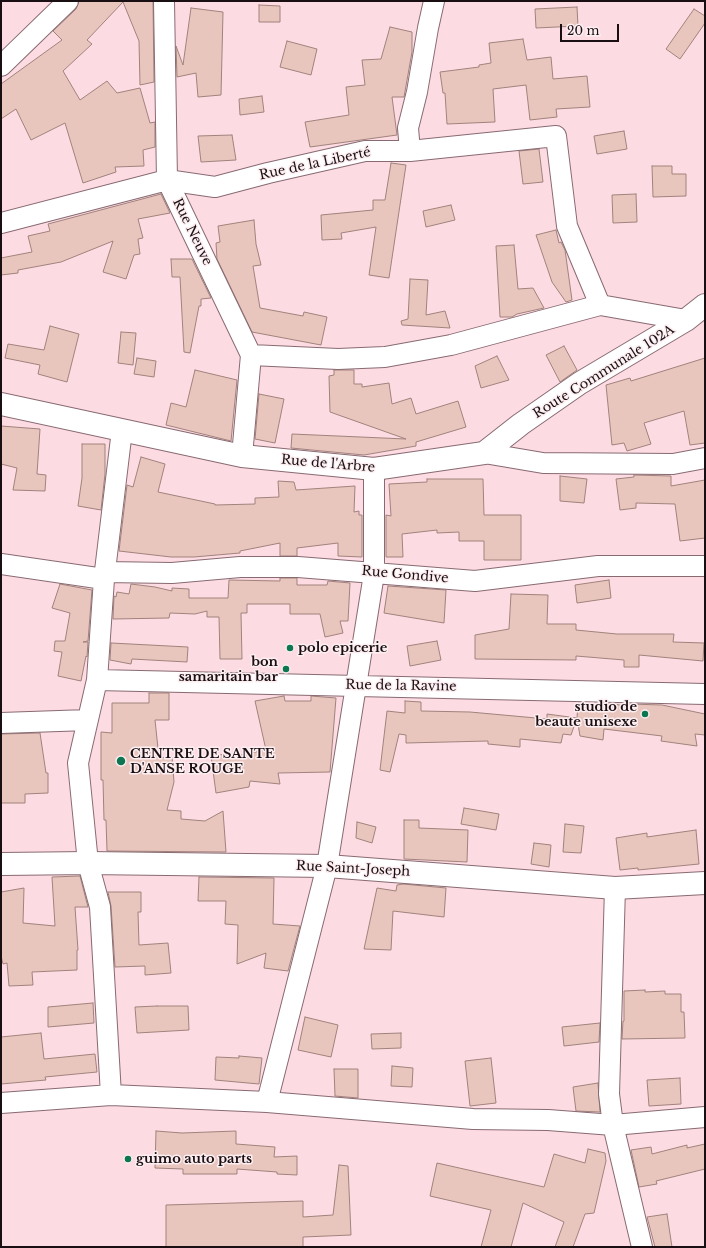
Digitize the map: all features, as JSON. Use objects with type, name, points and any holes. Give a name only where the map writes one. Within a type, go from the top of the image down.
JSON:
[{"type":"street","points":[[1,66],[68,1]]},
{"type":"street","name":"Rue Neuve","points":[[164,1],[167,180],[251,355]]},
{"type":"street","points":[[410,151],[408,128],[418,92],[428,28],[434,1]]},
{"type":"street","name":"Rue de la Liberté","points":[[1,223],[167,180],[215,187],[268,173],[365,151],[410,151],[556,136],[567,226],[600,305]]},
{"type":"street","points":[[242,456],[251,355],[338,359],[385,357],[451,345],[600,305],[686,320]]},
{"type":"street","name":"Route Communale 102A","points":[[484,453],[521,424],[580,383],[686,320],[705,305]]},
{"type":"street","name":"Rue de l'Arbre","points":[[1,404],[242,456],[374,469],[484,453],[544,463],[673,464],[705,458]]},
{"type":"street","points":[[111,1095],[100,907],[88,863],[78,763],[97,680],[104,576],[122,430]]},
{"type":"street","points":[[267,1102],[327,866],[374,574],[374,469]]},
{"type":"street","name":"Rue Gondive","points":[[1,564],[104,576],[172,573],[240,567],[343,570],[374,574],[475,581],[598,566],[705,566]]},
{"type":"street","name":"Rue de la Ravine","points":[[97,680],[356,684],[705,694]]},
{"type":"street","points":[[1,723],[88,720]]},
{"type":"street","name":"Rue Saint-Joseph","points":[[1,864],[88,863],[327,866],[615,888],[705,883]]},
{"type":"street","points":[[615,888],[609,1094],[613,1125],[642,1247]]},
{"type":"street","points":[[1,1103],[111,1095],[267,1102],[473,1119],[548,1120],[613,1125],[705,1117]]},
{"type":"building","points":[[79,1],[153,1],[154,82],[140,85],[139,41],[123,2],[87,40],[92,44],[63,71],[80,100],[107,81],[117,93],[140,88],[150,123],[155,122],[155,147],[143,150],[144,166],[115,167],[116,172],[83,183],[65,123],[31,140],[16,109],[1,119],[1,84],[62,40],[53,31],[76,9]]},
{"type":"building","points":[[259,5],[280,6],[280,22],[259,22]]},
{"type":"building","points":[[577,7],[578,26],[536,28],[535,9]]},
{"type":"building","points":[[191,8],[223,12],[221,95],[198,97],[196,73],[177,77],[176,46],[183,65]]},
{"type":"building","points":[[694,9],[705,16],[705,23],[680,59],[666,49]]},
{"type":"building","points":[[390,27],[412,32],[412,52],[404,97],[392,97],[397,135],[310,147],[305,122],[349,115],[346,87],[365,85],[362,60],[381,59]]},
{"type":"building","points":[[523,39],[527,60],[551,57],[553,79],[587,76],[590,107],[556,109],[557,117],[530,120],[526,85],[493,89],[495,122],[447,124],[445,93],[443,93],[440,72],[479,67],[479,65],[491,63],[489,43]]},
{"type":"building","points":[[287,41],[317,49],[311,75],[280,67]]},
{"type":"building","points":[[262,96],[264,112],[240,115],[239,99]]},
{"type":"building","points":[[624,131],[627,149],[597,154],[594,136]]},
{"type":"building","points":[[232,135],[236,160],[201,162],[198,136]]},
{"type":"building","points":[[539,149],[543,182],[523,184],[519,151]]},
{"type":"building","points":[[391,163],[406,165],[389,278],[369,275],[376,227],[341,233],[342,239],[322,240],[321,215],[373,210],[373,200],[385,200]]},
{"type":"building","points":[[652,166],[672,166],[672,174],[686,174],[686,196],[653,197]]},
{"type":"building","points":[[161,194],[170,213],[138,219],[143,238],[138,239],[140,254],[134,255],[126,279],[103,272],[113,241],[61,262],[18,270],[18,273],[1,275],[1,258],[32,252],[28,236],[50,231],[48,224]]},
{"type":"building","points":[[636,194],[637,222],[613,223],[612,195]]},
{"type":"building","points":[[451,205],[455,220],[426,227],[423,211]]},
{"type":"building","points":[[254,220],[256,244],[261,265],[253,266],[260,308],[303,316],[304,312],[327,317],[321,345],[252,332],[217,259],[216,243],[220,242],[218,226]]},
{"type":"building","points":[[556,230],[559,243],[561,242],[565,250],[572,300],[566,302],[552,282],[536,235]]},
{"type":"building","points":[[514,245],[518,289],[533,288],[544,308],[517,314],[512,317],[500,317],[496,246]]},
{"type":"building","points":[[171,259],[192,259],[211,298],[201,299],[201,306],[199,306],[190,353],[184,352],[180,277],[172,277]]},
{"type":"building","points":[[410,279],[428,280],[426,315],[445,311],[450,328],[402,325],[401,321],[408,319]]},
{"type":"building","points":[[50,326],[79,334],[67,382],[38,374],[40,365],[5,358],[8,344],[44,350]]},
{"type":"building","points":[[121,332],[136,333],[133,365],[118,363]]},
{"type":"building","points":[[564,346],[577,370],[560,382],[546,355]]},
{"type":"building","points":[[497,356],[509,380],[481,388],[475,366]]},
{"type":"building","points":[[137,358],[156,361],[154,377],[134,374]]},
{"type":"building","points":[[705,358],[705,443],[690,445],[684,411],[644,423],[651,444],[627,451],[624,443],[612,445],[606,385],[630,378],[631,381]]},
{"type":"building","points":[[195,370],[237,380],[231,441],[166,425],[171,403],[186,407]]},
{"type":"building","points":[[334,370],[354,370],[354,384],[362,384],[362,387],[389,383],[392,404],[411,398],[416,414],[458,401],[466,427],[416,442],[416,446],[364,455],[291,448],[292,434],[406,439],[330,412],[329,376],[334,375]]},
{"type":"building","points":[[259,394],[284,399],[275,443],[255,439]]},
{"type":"building","points":[[1,426],[40,429],[37,474],[46,475],[45,491],[13,490],[17,468],[1,464]]},
{"type":"building","points":[[82,444],[105,444],[105,474],[101,510],[78,506],[82,478]]},
{"type":"building","points":[[141,457],[165,464],[158,492],[215,505],[255,504],[255,498],[279,497],[278,481],[294,482],[296,490],[355,486],[354,512],[359,511],[359,515],[362,515],[362,557],[338,556],[338,543],[297,548],[297,556],[280,556],[280,543],[240,551],[240,553],[194,557],[171,557],[119,551],[127,485],[133,487]]},
{"type":"building","points":[[634,475],[671,476],[671,486],[705,480],[705,538],[680,541],[675,504],[636,503],[636,508],[620,510],[616,479],[634,477]]},
{"type":"building","points":[[560,476],[587,479],[584,503],[560,501]]},
{"type":"building","points":[[427,479],[483,479],[484,515],[521,515],[521,560],[484,560],[484,541],[459,541],[459,532],[437,533],[437,530],[402,534],[403,557],[386,557],[386,515],[391,516],[389,484],[427,482]]},
{"type":"building","points":[[280,578],[297,578],[297,585],[327,585],[328,581],[350,583],[348,621],[340,621],[343,633],[325,637],[320,614],[290,614],[290,604],[247,604],[247,613],[241,613],[242,659],[220,659],[219,617],[207,617],[207,611],[195,614],[170,613],[169,618],[113,619],[114,596],[116,597],[117,592],[129,594],[131,584],[172,591],[172,588],[189,589],[189,598],[228,598],[229,580],[280,581]]},
{"type":"building","points":[[609,580],[611,598],[577,603],[575,585]]},
{"type":"building","points":[[60,584],[92,590],[88,641],[83,642],[88,642],[87,657],[86,656],[81,681],[58,676],[62,652],[54,651],[55,641],[65,641],[70,613],[52,608]]},
{"type":"building","points":[[388,586],[446,590],[444,623],[384,613]]},
{"type":"building","points":[[511,594],[548,595],[547,624],[576,624],[576,630],[617,634],[674,634],[673,642],[704,643],[703,661],[639,655],[639,667],[624,667],[624,660],[576,656],[576,660],[475,659],[475,635],[509,629]]},
{"type":"building","points":[[437,641],[441,660],[410,666],[407,646]]},
{"type":"building","points":[[111,643],[188,647],[187,662],[132,659],[131,664],[110,660]]},
{"type":"building","points":[[149,693],[169,693],[169,720],[155,720],[159,758],[172,757],[174,782],[167,810],[181,811],[181,819],[205,821],[223,811],[226,852],[107,851],[106,820],[104,820],[103,780],[101,780],[101,732],[112,733],[112,703],[149,703]]},
{"type":"building","points":[[284,696],[285,701],[311,701],[311,696],[336,698],[330,772],[278,773],[280,784],[250,781],[249,787],[216,793],[211,756],[226,754],[226,758],[266,750],[255,701]]},
{"type":"building","points":[[405,701],[421,702],[421,711],[470,712],[547,719],[547,714],[577,718],[571,735],[563,734],[561,743],[520,739],[520,747],[488,744],[488,741],[406,743],[406,735],[399,734],[390,772],[380,770],[387,711],[405,713]]},
{"type":"building","points":[[578,703],[598,705],[598,703],[609,703],[630,707],[630,704],[662,705],[705,714],[705,735],[695,734],[697,746],[661,741],[662,736],[604,729],[603,740],[580,736],[577,718]]},
{"type":"building","points":[[40,733],[46,773],[48,773],[48,793],[25,794],[25,803],[1,803],[1,734]]},
{"type":"building","points":[[464,808],[499,814],[496,830],[461,824]]},
{"type":"building","points":[[404,820],[419,820],[419,828],[468,830],[467,862],[404,859]]},
{"type":"building","points":[[357,822],[376,827],[372,843],[356,838]]},
{"type":"building","points":[[565,824],[584,826],[581,853],[563,852]]},
{"type":"building","points":[[696,830],[699,864],[638,870],[638,868],[620,870],[616,838],[647,833],[647,837]]},
{"type":"building","points":[[534,843],[551,845],[549,867],[531,864]]},
{"type":"building","points":[[80,876],[88,907],[75,907],[78,950],[77,970],[32,972],[33,985],[9,986],[7,963],[3,964],[1,956],[1,892],[24,888],[23,923],[55,926],[52,877]]},
{"type":"building","points":[[199,877],[274,878],[273,924],[300,926],[288,971],[264,968],[266,953],[237,964],[238,925],[225,924],[226,901],[198,901]]},
{"type":"building","points":[[403,884],[446,888],[444,917],[393,911],[391,950],[364,949],[377,888],[396,891],[397,885]]},
{"type":"building","points":[[108,892],[141,892],[141,912],[138,912],[139,945],[168,943],[171,973],[145,975],[145,966],[115,967],[111,906]]},
{"type":"building","points":[[645,990],[645,992],[665,991],[665,994],[681,994],[681,1012],[684,1012],[685,1038],[622,1039],[624,1021],[624,991]]},
{"type":"building","points":[[93,1003],[94,1023],[48,1027],[48,1007]]},
{"type":"building","points":[[188,1006],[189,1030],[137,1033],[135,1007]]},
{"type":"building","points":[[305,1017],[338,1025],[331,1057],[298,1050]]},
{"type":"building","points":[[600,1023],[599,1042],[564,1046],[562,1027]]},
{"type":"building","points":[[41,1033],[44,1059],[95,1054],[97,1072],[45,1077],[46,1080],[1,1084],[1,1037]]},
{"type":"building","points":[[401,1033],[401,1048],[372,1049],[371,1034]]},
{"type":"building","points":[[239,1056],[262,1058],[259,1084],[215,1080],[216,1057],[239,1058]]},
{"type":"building","points":[[491,1058],[496,1103],[470,1106],[465,1061]]},
{"type":"building","points":[[392,1066],[413,1068],[412,1087],[391,1086]]},
{"type":"building","points":[[334,1069],[358,1069],[358,1098],[335,1096]]},
{"type":"building","points":[[680,1078],[681,1104],[649,1106],[647,1080]]},
{"type":"building","points":[[598,1083],[600,1112],[576,1111],[573,1087]]},
{"type":"building","points":[[156,1131],[182,1133],[236,1131],[236,1144],[275,1147],[274,1157],[297,1156],[297,1175],[237,1169],[237,1174],[183,1174],[183,1169],[155,1168]]},
{"type":"building","points":[[705,1144],[705,1169],[656,1181],[657,1184],[639,1187],[631,1150],[651,1147],[652,1154],[687,1145],[687,1148]]},
{"type":"building","points":[[588,1149],[605,1153],[606,1161],[594,1213],[585,1214],[573,1247],[555,1247],[564,1222],[523,1203],[511,1247],[481,1247],[491,1210],[430,1196],[437,1163],[544,1187],[554,1154],[585,1163]]},
{"type":"building","points":[[339,1165],[348,1166],[351,1235],[303,1237],[303,1247],[166,1247],[166,1205],[303,1201],[303,1217],[333,1215]]},
{"type":"building","points":[[667,1214],[672,1247],[655,1247],[647,1217]]},
{"type":"place","name":"polo epicerie","points":[[290,648]]},
{"type":"place","name":"bon samaritain bar","points":[[286,669]]},
{"type":"place","name":"studio de beaute unisexe","points":[[645,714]]},
{"type":"place","name":"CENTRE DE SANTE D'ANSE ROUGE","points":[[121,761]]},
{"type":"place","name":"guimo auto parts","points":[[128,1159]]}]
